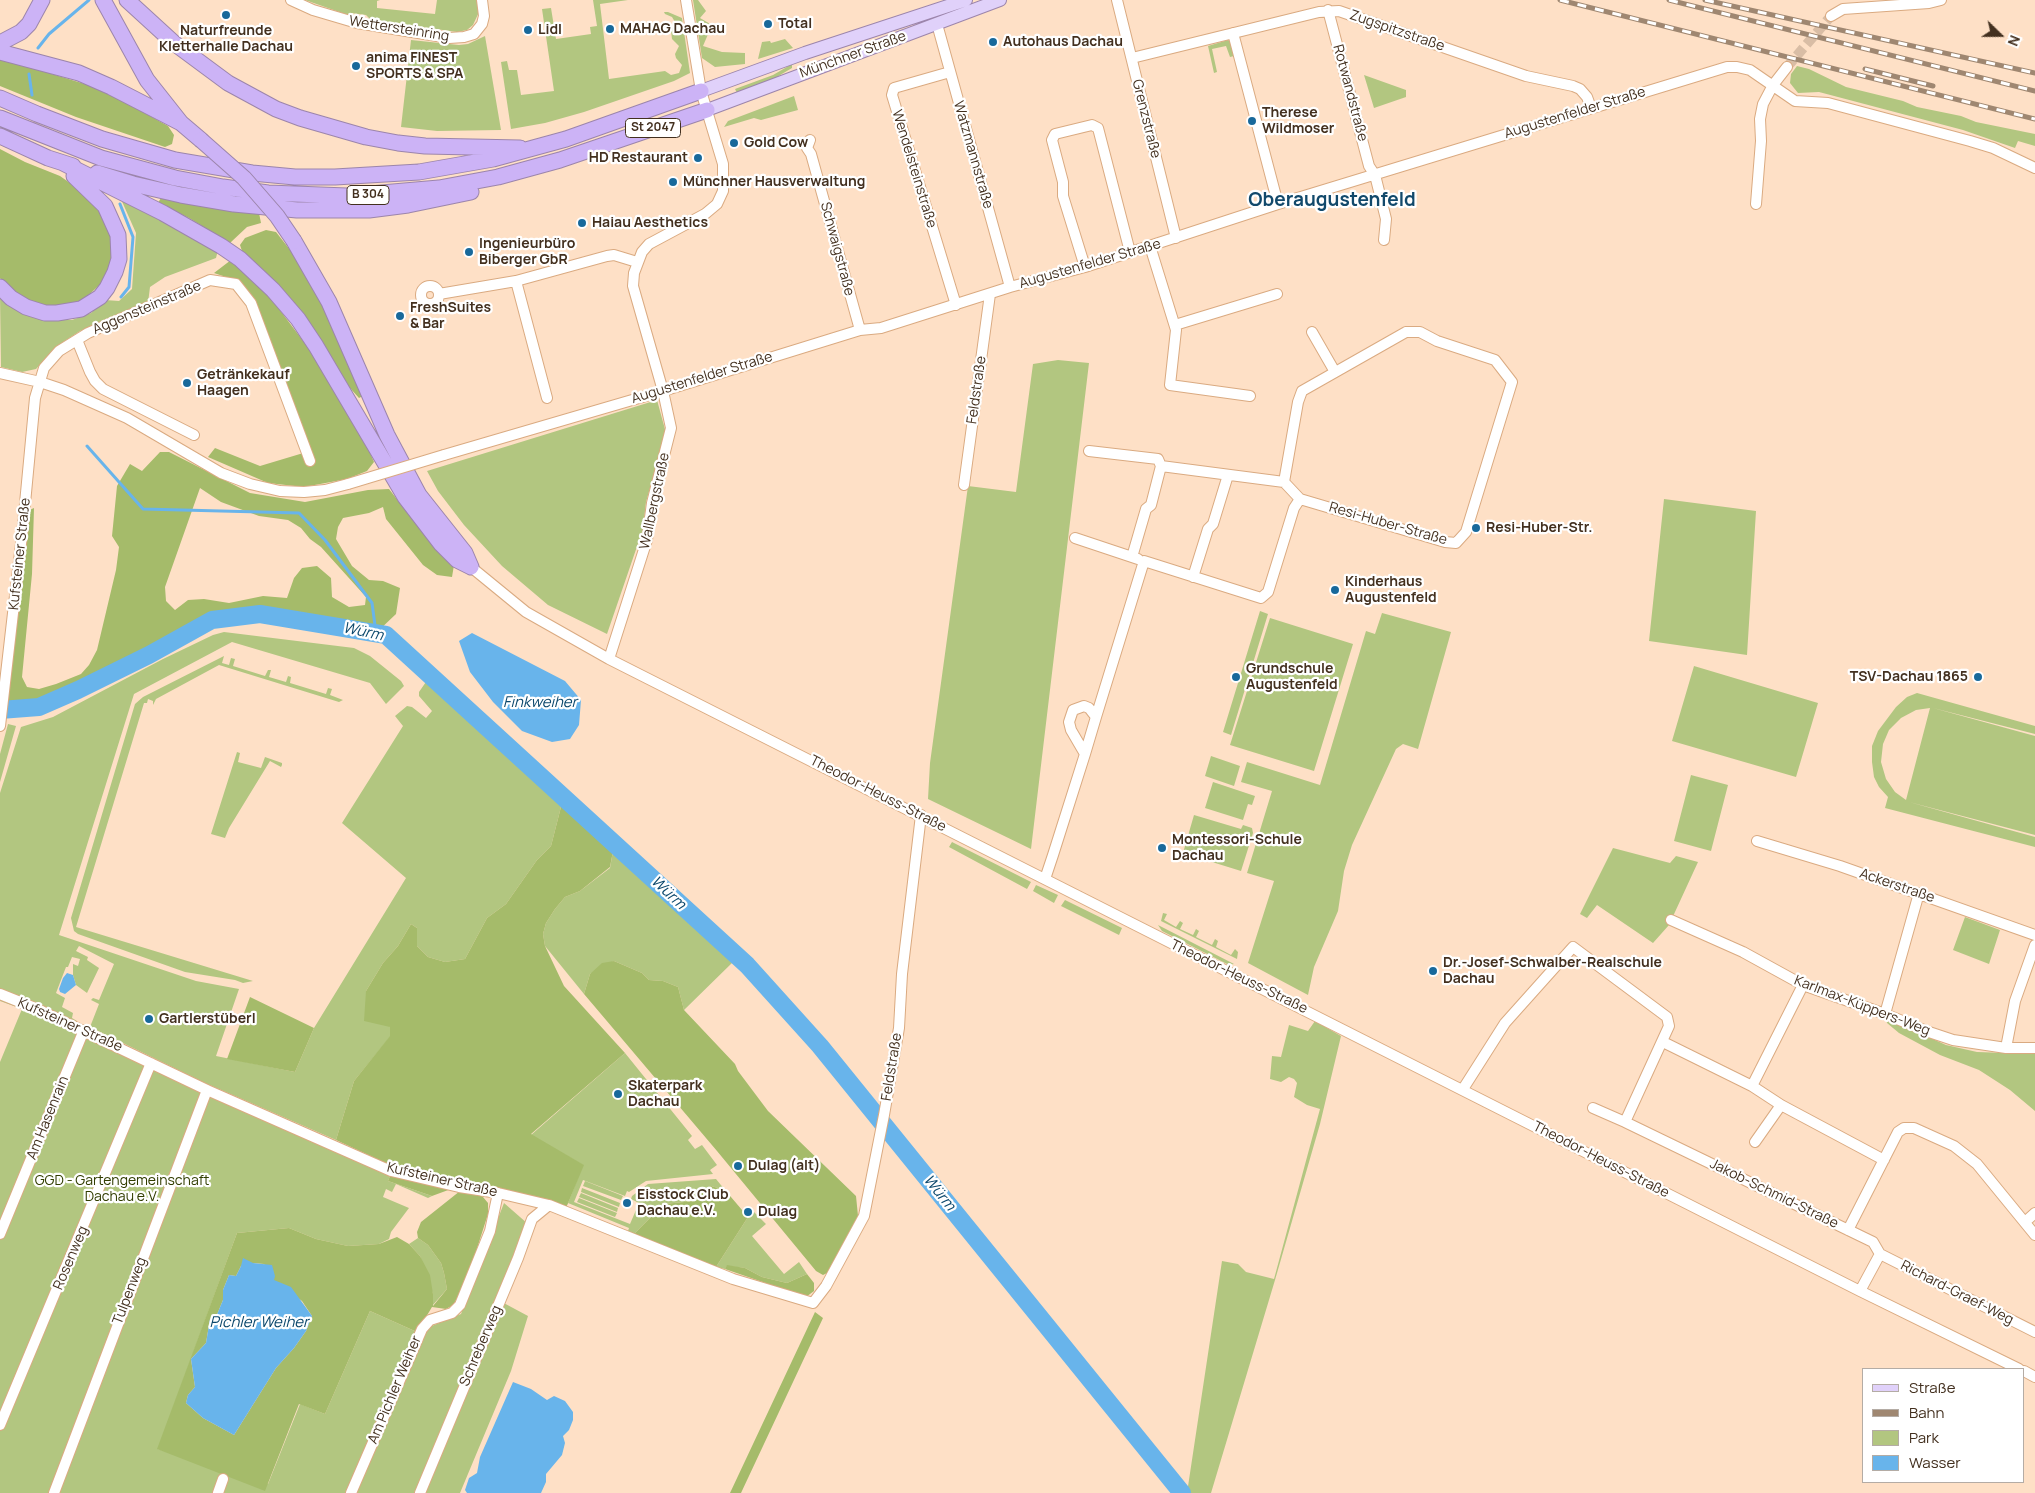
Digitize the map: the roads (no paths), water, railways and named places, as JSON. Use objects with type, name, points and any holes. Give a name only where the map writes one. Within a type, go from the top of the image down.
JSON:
[{"type":"highway","points":[[0,43],[21,32],[29,24],[42,0]]},
{"type":"highway","points":[[103,0],[148,80],[181,123],[244,178],[277,216],[294,241],[329,302],[387,435],[414,486],[465,553],[471,567]]},
{"type":"highway","points":[[127,0],[174,43],[228,83],[276,109],[300,118],[366,137],[398,143],[425,146],[536,148]]},
{"type":"highway","points":[[0,52],[80,74],[111,87],[181,123]]},
{"type":"highway","name":"St 2047","points":[[586,132],[701,91]]},
{"type":"highway","name":"B 304","points":[[0,98],[54,121],[125,147],[194,164],[274,175],[335,177],[394,175],[466,165],[536,148],[586,132]]},
{"type":"highway","name":"St 2047","points":[[590,150],[707,110]]},
{"type":"highway","name":"B 304","points":[[0,118],[55,141],[128,166],[206,184],[268,192],[329,196],[397,193],[460,185],[529,169],[590,150]]},
{"type":"highway","points":[[0,136],[48,158],[133,184],[181,195],[243,205],[297,210],[336,211],[398,206],[441,199],[499,186],[529,169]]},
{"type":"highway","points":[[0,287],[11,298],[34,310],[45,313],[68,312],[81,308],[100,296],[115,272],[120,247],[113,221],[105,206],[76,178],[48,158]]},
{"type":"highway","points":[[63,163],[163,213],[221,246],[240,259],[273,290],[298,319],[316,346],[405,497],[441,544],[457,560],[471,567]]},
{"type":"main road","name":"Münchner Straße","points":[[701,91],[805,53],[966,0]]},
{"type":"main road","name":"Münchner Straße","points":[[707,110],[1000,0]]},
{"type":"street","name":"Wettersteinring","points":[[291,0],[313,10],[357,23],[449,38],[474,34],[482,24],[484,16],[482,0]]},
{"type":"street","points":[[686,0],[701,91]]},
{"type":"street","name":"Grenzstraße","points":[[1117,0],[1176,238]]},
{"type":"street","points":[[1831,16],[1843,9],[1941,0]]},
{"type":"street","name":"Zugspitzstraße","points":[[1132,58],[1328,10],[1339,10],[1526,76],[1573,86],[1584,93],[1591,108]]},
{"type":"street","name":"Rotwandstraße","points":[[1328,10],[1369,166],[1375,175]]},
{"type":"street","name":"Watzmannstraße","points":[[936,24],[1010,287]]},
{"type":"street","points":[[1232,33],[1278,204]]},
{"type":"street","name":"Augustenfelder Straße","points":[[40,382],[64,390],[127,418],[222,474],[272,490],[304,492],[325,490],[663,391],[860,330],[881,328],[1010,287],[1085,267],[1278,204],[1731,66],[1750,70],[1795,100],[1828,103],[1970,141],[1992,148],[2035,168]]},
{"type":"street","points":[[1756,204],[1761,141],[1760,119],[1763,104],[1773,85],[1787,67]]},
{"type":"street","name":"Wendelsteinstraße","points":[[950,72],[894,88],[892,95],[956,305]]},
{"type":"street","name":"Wallbergstraße","points":[[609,659],[647,540],[652,503],[671,428],[663,391],[633,286],[637,262],[649,244],[705,214],[717,204],[724,191],[724,164],[701,91]]},
{"type":"street","points":[[1085,267],[1063,196],[1063,182],[1052,140],[1055,134],[1092,125],[1098,128],[1130,252]]},
{"type":"street","name":"Schwaigstraße","points":[[810,140],[807,148],[811,154],[860,330]]},
{"type":"street","points":[[1375,175],[1386,219],[1384,240]]},
{"type":"street","points":[[1150,246],[1176,330],[1170,385],[1250,396]]},
{"type":"street","points":[[439,294],[516,281],[607,256],[614,255],[637,262]]},
{"type":"street","name":"Aggensteinstraße","points":[[40,382],[44,368],[58,352],[76,340],[152,304],[210,280],[236,284],[250,303],[310,460]]},
{"type":"street","points":[[516,281],[547,398]]},
{"type":"street","name":"Feldstraße","points":[[964,485],[990,294]]},
{"type":"street","points":[[1175,325],[1277,294]]},
{"type":"street","points":[[1284,482],[1298,402],[1302,391],[1335,372],[1312,332]]},
{"type":"street","name":"Resi-Huber-Straße","points":[[1300,499],[1445,542],[1456,543],[1466,532],[1512,382],[1495,360],[1437,341],[1420,332],[1406,332],[1335,372]]},
{"type":"street","name":"Aggensteinstraße","points":[[76,340],[90,372],[103,389],[194,435]]},
{"type":"street","points":[[0,374],[40,382]]},
{"type":"street","name":"Kufsteiner Straße","points":[[0,724],[22,535],[35,398],[40,382]]},
{"type":"street","points":[[1089,451],[1158,459],[1161,466],[1151,505],[1146,509],[1132,557]]},
{"type":"street","points":[[1075,538],[1261,598],[1264,596],[1268,592],[1294,508],[1300,499],[1284,482],[1161,466]]},
{"type":"street","points":[[1194,577],[1208,529],[1213,524],[1228,475]]},
{"type":"street","points":[[1045,879],[1144,561]]},
{"type":"street","name":"Theodor-Heuss-Straße","points":[[471,567],[526,612],[609,659],[1860,1291],[2017,1368]]},
{"type":"street","points":[[1085,754],[1071,730],[1070,716],[1073,710],[1084,706],[1089,708],[1096,717]]},
{"type":"street","name":"Feldstraße","points":[[813,1303],[826,1286],[864,1216],[882,1128],[899,1028],[902,974],[921,815]]},
{"type":"street","name":"Ackerstraße","points":[[1757,841],[1919,893],[2035,935]]},
{"type":"street","points":[[1885,1014],[1919,893]]},
{"type":"street","name":"Karlmax-Küppers-Weg","points":[[1671,920],[1742,952],[1804,985],[1929,1032],[1953,1040],[2006,1048],[2035,1048]]},
{"type":"street","points":[[2006,1048],[2015,1001],[2035,945]]},
{"type":"street","points":[[1463,1090],[1505,1023],[1573,947],[1667,1017],[1669,1026],[1663,1042],[1625,1122]]},
{"type":"street","points":[[1752,1086],[1804,985]]},
{"type":"street","name":"Kufsteiner Straße","points":[[0,994],[84,1030],[207,1090],[391,1170],[459,1187],[498,1193],[550,1205],[732,1279],[813,1303]]},
{"type":"street","name":"Am Hasenrain","points":[[0,1234],[84,1030]]},
{"type":"street","points":[[1663,1042],[1752,1086],[1781,1105],[1884,1160]]},
{"type":"street","name":"Rosenweg","points":[[0,1425],[152,1063]]},
{"type":"street","name":"Tulpenweg","points":[[54,1493],[207,1090]]},
{"type":"street","points":[[1755,1142],[1781,1105]]},
{"type":"street","name":"Jakob-Schmid-Straße","points":[[1593,1108],[1873,1242],[1880,1254]]},
{"type":"street","points":[[1848,1230],[1898,1132],[1904,1128],[1914,1128],[1954,1146],[1977,1164],[2035,1235]]},
{"type":"street","name":"Am Pichler Weiher","points":[[352,1493],[422,1329],[430,1320],[452,1313],[460,1305],[490,1231],[498,1193]]},
{"type":"street","name":"Schreberweg","points":[[420,1493],[518,1258],[532,1219],[550,1205]]},
{"type":"street","points":[[2025,1222],[2035,1213]]},
{"type":"street","points":[[1860,1291],[1880,1254]]},
{"type":"street","name":"Richard-Graef-Weg","points":[[1880,1254],[2035,1332]]},
{"type":"street","points":[[218,1493],[223,1479]]},
{"type":"water","name":"Finkweiher","points":[[472,633],[565,681],[581,700],[579,725],[570,739],[552,742],[522,731],[493,702],[470,672],[459,641]]},
{"type":"water","points":[[67,973],[73,975],[76,985],[65,994],[60,992],[59,989]]},
{"type":"water","name":"Pichler Weiher","points":[[243,1258],[253,1263],[272,1265],[275,1276],[274,1280],[291,1287],[312,1316],[306,1331],[276,1368],[234,1435],[203,1418],[186,1403],[188,1395],[195,1387],[191,1359],[206,1343],[210,1319],[216,1317],[223,1300],[223,1290],[229,1275],[236,1276]]},
{"type":"water","points":[[513,1382],[531,1389],[547,1400],[554,1396],[565,1401],[573,1412],[573,1420],[569,1430],[563,1436],[565,1443],[562,1455],[546,1474],[546,1482],[541,1493],[467,1493],[465,1490],[469,1478],[477,1473],[480,1457]]},
{"type":"waterway","points":[[38,48],[49,34],[89,0]]},
{"type":"waterway","points":[[29,74],[32,95]]},
{"type":"waterway","points":[[120,204],[133,237],[129,287],[121,297]]},
{"type":"waterway","points":[[87,446],[143,509],[299,513],[325,540],[372,603],[376,633]]},
{"type":"waterway","name":"Würm","points":[[0,710],[39,707],[149,655],[212,620],[260,614],[386,635],[747,965],[820,1046],[1182,1493]]},
{"type":"tunnel","points":[[1787,67],[1831,16]]},
{"type":"railway","points":[[1560,0],[2035,119]]},
{"type":"railway","points":[[1669,0],[2035,91]]},
{"type":"railway","points":[[1705,0],[2035,73]]},
{"type":"railway","points":[[1865,69],[1933,86]]},
{"type":"place","name":"Naturfreunde Kletterhalle Dachau","points":[[226,15]]},
{"type":"place","name":"Total","points":[[768,24]]},
{"type":"place","name":"MAHAG Dachau","points":[[610,29]]},
{"type":"place","name":"Lidl","points":[[528,30]]},
{"type":"place","name":"Autohaus Dachau","points":[[993,42]]},
{"type":"place","name":"anima FINEST SPORTS & SPA","points":[[356,66]]},
{"type":"place","name":"Therese Wildmoser","points":[[1252,121]]},
{"type":"place","name":"Gold Cow","points":[[734,143]]},
{"type":"place","name":"HD Restaurant","points":[[698,158]]},
{"type":"place","name":"Münchner Hausverwaltung","points":[[673,182]]},
{"type":"place","name":"Haiau Aesthetics","points":[[582,223]]},
{"type":"place","name":"Ingenieurbüro Biberger GbR","points":[[469,252]]},
{"type":"place","name":"FreshSuites & Bar","points":[[400,316]]},
{"type":"place","name":"Getränkekauf Haagen","points":[[187,383]]},
{"type":"place","name":"Resi-Huber-Str.","points":[[1476,528]]},
{"type":"place","name":"Kinderhaus Augustenfeld","points":[[1335,590]]},
{"type":"place","name":"Grundschule Augustenfeld","points":[[1236,677]]},
{"type":"place","name":"TSV-Dachau 1865","points":[[1978,677]]},
{"type":"place","name":"Montessori-Schule Dachau","points":[[1162,848]]},
{"type":"place","name":"Dr.-Josef-Schwalber-Realschule Dachau","points":[[1433,971]]},
{"type":"place","name":"Gartlerstüberl","points":[[149,1019]]},
{"type":"place","name":"Skaterpark Dachau","points":[[618,1094]]},
{"type":"place","name":"Dulag (alt)","points":[[738,1166]]},
{"type":"place","name":"Eisstock Club Dachau e.V.","points":[[627,1203]]},
{"type":"place","name":"Dulag","points":[[748,1212]]},
{"type":"district","name":"Oberaugustenfeld","points":[[1332,201]]},
{"type":"park label","name":"GGD - Gartengemeinschaft Dachau e.V.","points":[[122,1190]]}]
